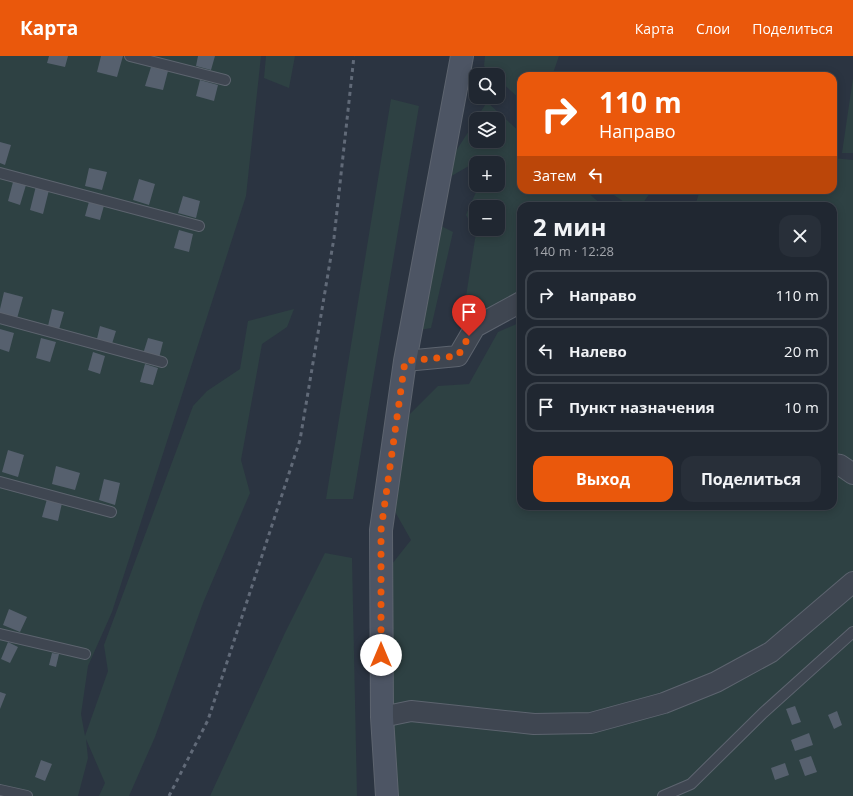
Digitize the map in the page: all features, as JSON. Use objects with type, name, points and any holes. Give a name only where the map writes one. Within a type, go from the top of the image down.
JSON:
[{"type":"main road","points":[[387,796],[382,717],[381,530],[405,361],[462,56]]},
{"type":"street","points":[[405,361],[458,356],[475,327],[517,304]]},
{"type":"street","points":[[837,465],[853,474]]},
{"type":"street","points":[[382,717],[410,711],[534,724],[591,723],[664,703],[716,682],[771,652],[823,606],[853,582]]},
{"type":"lane","points":[[130,56],[225,80]]},
{"type":"lane","points":[[0,173],[199,226]]},
{"type":"lane","points":[[0,318],[162,362]]},
{"type":"lane","points":[[0,482],[111,512]]},
{"type":"lane","points":[[663,796],[691,784],[763,713],[853,632]]},
{"type":"lane","points":[[0,634],[85,654]]},
{"type":"lane","points":[[0,790],[27,796]]},
{"type":"shaded area","points":[[0,56],[261,56],[246,196],[112,612],[88,666],[81,714],[85,736],[108,671],[104,645],[193,406],[207,391],[240,369],[248,321],[294,309],[287,327],[262,344],[241,460],[250,493],[203,603],[155,737],[129,796],[99,796],[105,783],[86,739],[88,758],[78,796],[0,796]]},
{"type":"shaded area","points":[[266,56],[295,56],[289,88],[264,78]]},
{"type":"shaded area","points":[[485,56],[559,56],[553,72],[517,72],[517,96],[505,85],[505,68],[486,68],[484,66]]},
{"type":"shaded area","points":[[853,78],[853,153],[842,153]]},
{"type":"shaded area","points":[[391,99],[419,106],[353,499],[326,499]]},
{"type":"shaded area","points":[[486,104],[489,104],[498,112],[481,112]]},
{"type":"shaded area","points":[[505,118],[517,129],[517,194],[590,194],[598,202],[517,202],[517,304],[481,327],[464,309],[476,236],[505,236],[505,200],[472,200],[476,192],[505,192],[505,156],[469,156],[469,166],[448,178],[452,157],[469,131],[469,148],[505,148]]},
{"type":"shaded area","points":[[837,158],[853,160],[853,577],[763,654],[675,696],[580,721],[389,704],[388,569],[411,540],[389,501],[394,442],[410,414],[438,386],[469,384],[498,332],[517,324],[517,510],[837,510],[837,202],[696,202],[699,194],[837,194]]},
{"type":"shaded area","points":[[612,194],[649,194],[644,202],[624,202]]},
{"type":"shaded area","points":[[469,208],[469,220],[466,215]]},
{"type":"shaded area","points":[[437,224],[453,232],[431,328],[415,331]]},
{"type":"shaded area","points":[[325,553],[352,558],[357,796],[210,796],[284,635]]},
{"type":"shaded area","points":[[853,588],[853,796],[386,796],[386,721],[416,717],[527,731],[702,694]]},
{"type":"building","points":[[49,56],[68,56],[65,67],[47,63]]},
{"type":"building","points":[[101,56],[123,56],[117,77],[97,72]]},
{"type":"building","points":[[198,56],[215,56],[211,70],[196,66]]},
{"type":"building","points":[[151,67],[168,71],[163,90],[145,86]]},
{"type":"building","points":[[200,80],[218,85],[214,101],[196,96]]},
{"type":"building","points":[[0,142],[11,145],[5,165],[0,163]]},
{"type":"building","points":[[89,168],[107,172],[102,190],[85,186]]},
{"type":"building","points":[[139,179],[155,184],[149,205],[133,200]]},
{"type":"building","points":[[13,182],[26,185],[20,205],[8,201]]},
{"type":"building","points":[[36,186],[49,190],[43,214],[30,210]]},
{"type":"building","points":[[183,196],[200,201],[196,218],[178,213]]},
{"type":"building","points":[[90,198],[105,202],[100,220],[85,216]]},
{"type":"building","points":[[179,230],[193,234],[189,252],[174,248]]},
{"type":"building","points":[[4,292],[23,297],[16,322],[0,318],[0,309]]},
{"type":"building","points":[[52,309],[64,312],[58,333],[47,330]]},
{"type":"building","points":[[100,326],[116,331],[111,347],[96,343]]},
{"type":"building","points":[[0,329],[14,333],[9,352],[0,349]]},
{"type":"building","points":[[41,338],[56,342],[50,362],[36,358]]},
{"type":"building","points":[[148,338],[163,342],[159,358],[143,354]]},
{"type":"building","points":[[93,352],[105,356],[100,374],[88,370]]},
{"type":"building","points":[[145,364],[158,368],[153,385],[140,382]]},
{"type":"building","points":[[8,450],[24,455],[18,477],[2,472]]},
{"type":"building","points":[[56,466],[80,473],[75,490],[52,484]]},
{"type":"building","points":[[104,479],[120,483],[115,505],[99,500]]},
{"type":"building","points":[[47,499],[62,503],[58,521],[42,517]]},
{"type":"building","points":[[9,609],[27,617],[20,632],[3,625]]},
{"type":"building","points":[[8,642],[18,647],[10,663],[1,659]]},
{"type":"building","points":[[52,653],[59,654],[56,667],[49,665]]},
{"type":"building","points":[[0,692],[6,694],[0,709]]},
{"type":"building","points":[[795,706],[801,722],[792,725],[786,709]]},
{"type":"building","points":[[837,711],[842,725],[834,729],[828,715]]},
{"type":"building","points":[[809,733],[813,745],[795,751],[791,740]]},
{"type":"building","points":[[811,756],[817,772],[805,776],[799,760]]},
{"type":"building","points":[[41,760],[52,764],[45,781],[35,777]]},
{"type":"building","points":[[785,763],[789,775],[775,780],[771,768]]},
{"type":"railway","points":[[169,796],[208,720],[300,440],[334,238],[354,56]]},
{"type":"route","points":[[381,655],[381,530],[405,361],[458,356],[469,336]]}]
